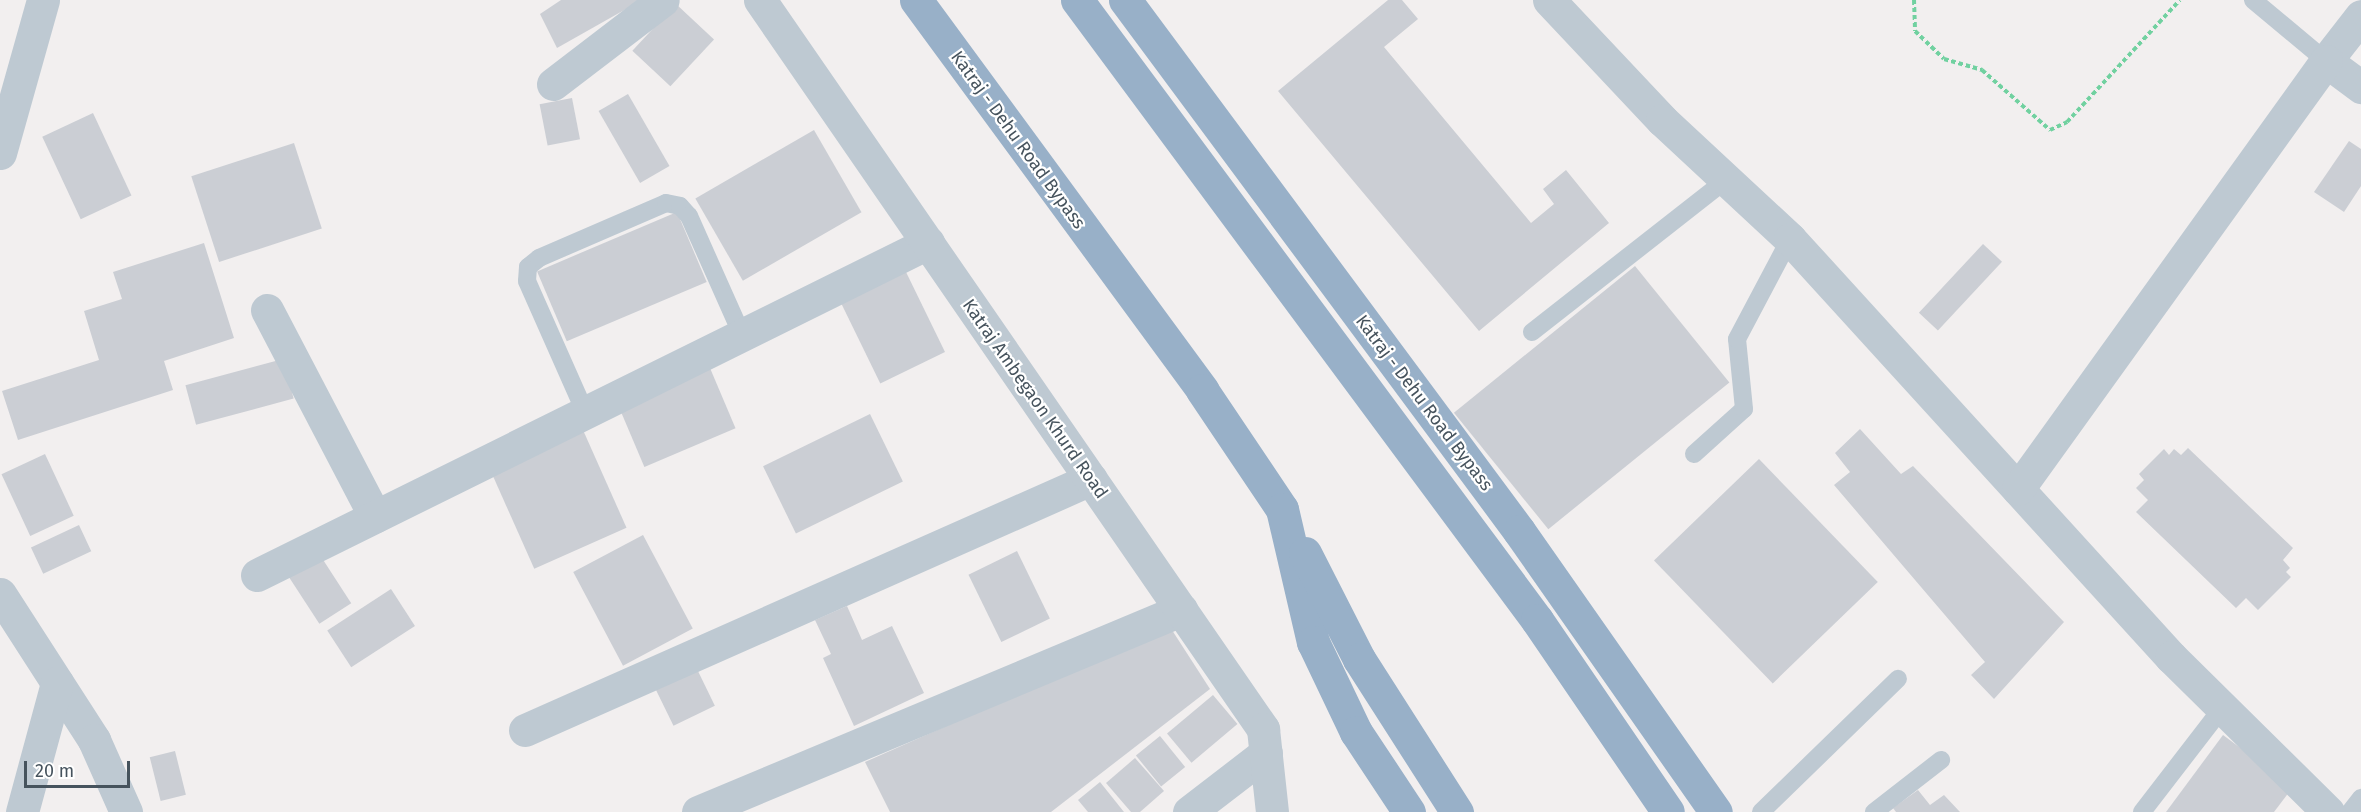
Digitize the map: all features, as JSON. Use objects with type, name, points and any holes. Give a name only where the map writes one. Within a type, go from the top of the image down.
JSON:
[{"type":"highway","name":"Katraj - Dehu Road Bypass","points":[[916,0],[1202,390],[1282,509],[1313,642],[1356,732],[1409,812]]},
{"type":"highway","points":[[1077,0],[1537,620],[1668,812]]},
{"type":"highway","name":"Katraj - Dehu Road Bypass","points":[[1125,0],[1519,531],[1716,812]]},
{"type":"highway","points":[[1282,509],[1359,659],[1457,812]]},
{"type":"street","points":[[0,153],[43,0]]},
{"type":"street","points":[[553,84],[663,0]]},
{"type":"street","name":"Katraj Ambegaon Khurd Road","points":[[760,0],[1263,729],[1272,812]]},
{"type":"street","points":[[1549,0],[1662,120],[1790,239],[2222,708],[2328,812]]},
{"type":"street","points":[[2018,489],[2326,61],[2361,16]]},
{"type":"street","points":[[2326,61],[2361,87]]},
{"type":"street","points":[[258,575],[928,243]]},
{"type":"street","points":[[267,310],[375,517]]},
{"type":"street","points":[[525,730],[1091,479]]},
{"type":"street","points":[[0,594],[94,740],[126,812]]},
{"type":"street","points":[[698,812],[1181,610]]},
{"type":"street","points":[[22,812],[57,683]]},
{"type":"street","points":[[1190,812],[1266,753]]},
{"type":"lane","points":[[2253,0],[2326,61]]},
{"type":"lane","points":[[1532,332],[1726,180]]},
{"type":"lane","points":[[585,412],[527,280],[528,267],[539,258],[666,203],[680,206],[689,216],[742,335]]},
{"type":"lane","points":[[1694,454],[1744,409],[1737,339],[1790,239]]},
{"type":"lane","points":[[1761,812],[1898,679]]},
{"type":"lane","points":[[2142,812],[2222,708]]},
{"type":"lane","points":[[1874,812],[1941,760]]},
{"type":"lane","points":[[2350,812],[2361,798]]},
{"type":"path","points":[[1914,0],[1915,31],[1944,59],[1982,70],[2050,130],[2067,123],[2180,0]]},
{"type":"building","points":[[561,0],[642,0],[557,48],[540,14]]},
{"type":"building","points":[[1388,0],[1402,0],[1418,19],[1384,47],[1531,223],[1554,204],[1543,189],[1566,170],[1609,223],[1479,331],[1278,91]]},
{"type":"building","points":[[676,4],[714,39],[670,86],[632,51]]},
{"type":"building","points":[[628,94],[670,166],[640,183],[599,111]]},
{"type":"building","points":[[572,98],[580,139],[548,146],[540,104]]},
{"type":"building","points":[[93,113],[131,195],[81,219],[42,137]]},
{"type":"building","points":[[814,130],[862,212],[743,281],[695,198]]},
{"type":"building","points":[[2349,141],[2361,149],[2361,186],[2344,212],[2314,192]]},
{"type":"building","points":[[294,143],[322,229],[219,262],[191,176]]},
{"type":"building","points":[[677,212],[707,282],[567,341],[537,271]]},
{"type":"building","points":[[204,243],[234,338],[164,361],[173,390],[18,440],[2,391],[99,360],[84,311],[122,299],[113,272]]},
{"type":"building","points":[[1983,244],[2002,262],[1938,330],[1919,313]]},
{"type":"building","points":[[1635,266],[1729,383],[1548,529],[1454,413]]},
{"type":"building","points":[[906,272],[945,352],[880,384],[841,304]]},
{"type":"building","points":[[283,359],[294,399],[196,425],[185,385]]},
{"type":"building","points":[[707,361],[736,428],[644,467],[616,400]]},
{"type":"building","points":[[870,414],[903,481],[796,534],[763,466]]},
{"type":"building","points":[[1860,429],[1901,474],[1913,466],[2064,622],[1994,699],[1971,675],[1985,662],[1834,485],[1850,472],[1835,453]]},
{"type":"building","points":[[583,430],[627,528],[534,569],[491,471]]},
{"type":"building","points":[[2188,448],[2293,548],[2283,560],[2290,568],[2286,572],[2291,577],[2258,610],[2246,598],[2236,608],[2136,512],[2148,500],[2136,488],[2144,480],[2139,474],[2164,449],[2169,455],[2174,449],[2181,455]]},
{"type":"building","points":[[45,454],[74,516],[30,536],[1,474]]},
{"type":"building","points":[[1759,459],[1878,582],[1773,683],[1654,560]]},
{"type":"building","points":[[79,525],[91,551],[43,574],[31,547]]},
{"type":"building","points":[[643,535],[693,629],[623,666],[573,572]]},
{"type":"building","points":[[1017,551],[1050,618],[1001,642],[968,575]]},
{"type":"building","points":[[318,552],[351,603],[319,624],[286,573]]},
{"type":"building","points":[[391,589],[415,626],[351,667],[327,630]]},
{"type":"building","points":[[847,606],[862,640],[892,626],[924,693],[854,726],[823,658],[831,654],[815,620]]},
{"type":"building","points":[[1170,627],[1210,689],[1051,812],[890,812],[865,762]]},
{"type":"building","points":[[696,667],[715,706],[674,726],[655,687]]},
{"type":"building","points":[[1213,695],[1237,724],[1191,763],[1167,734]]},
{"type":"building","points":[[2223,735],[2293,787],[2274,812],[2166,812]]},
{"type":"building","points":[[1160,736],[1185,767],[1161,787],[1136,756]]},
{"type":"building","points":[[175,751],[186,795],[161,801],[150,757]]},
{"type":"building","points":[[1135,758],[1164,791],[1140,812],[1131,812],[1106,783]]},
{"type":"building","points":[[1100,782],[1124,812],[1088,812],[1078,800]]},
{"type":"building","points":[[1918,790],[1930,805],[1944,795],[1960,812],[1896,812],[1893,808]]}]
